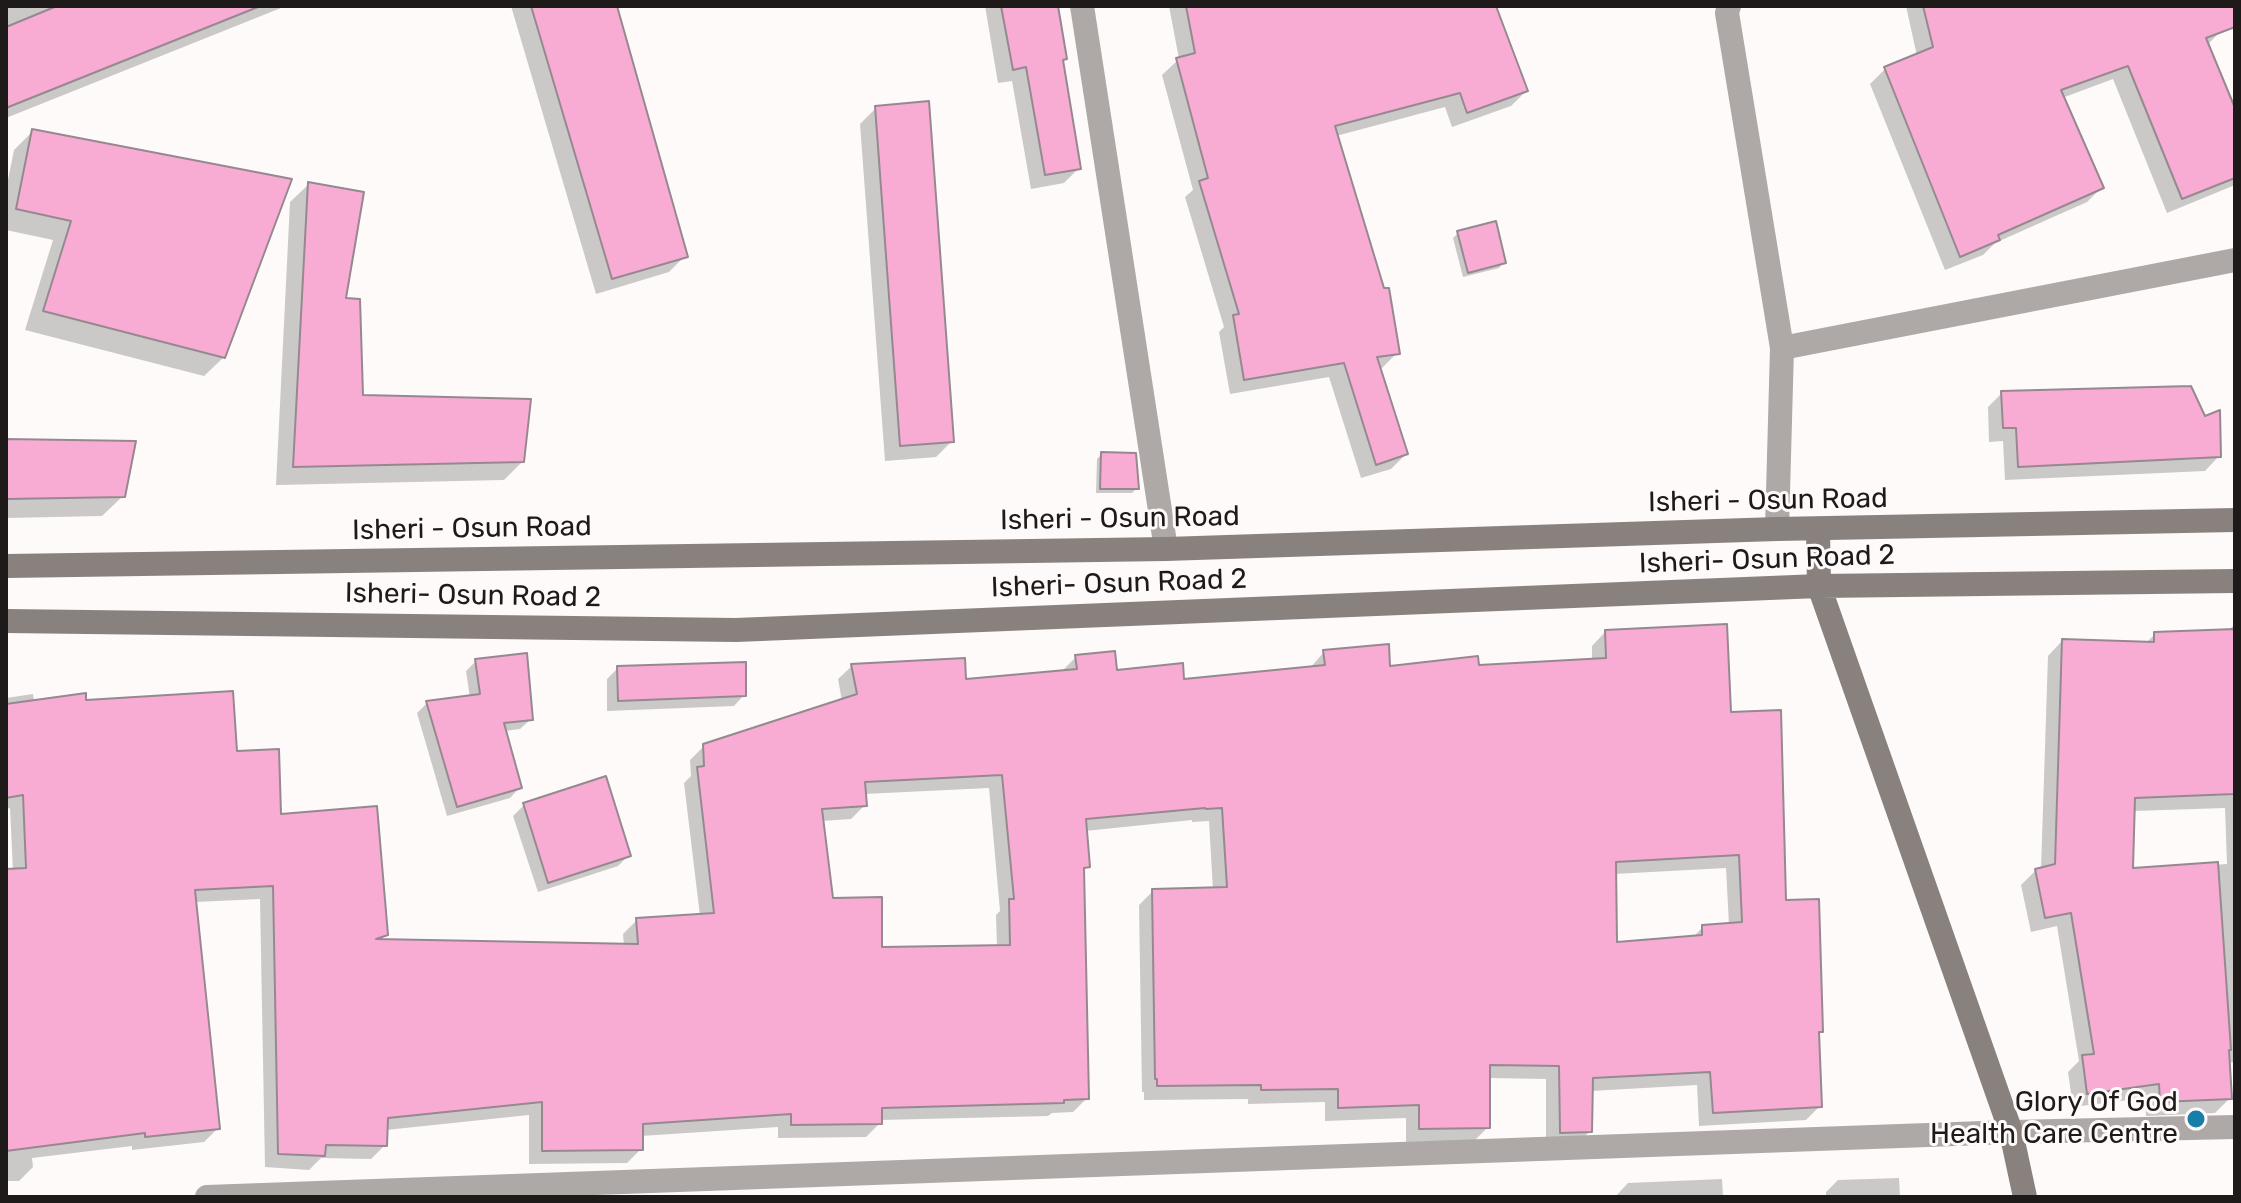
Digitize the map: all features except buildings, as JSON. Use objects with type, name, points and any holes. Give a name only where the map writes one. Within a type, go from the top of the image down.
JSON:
[{"type":"main road","name":"Isheri - Osun Road","points":[[6,566],[1166,549],[1777,529],[2235,520]]},
{"type":"main road","points":[[1818,529],[1819,586],[2011,1132],[2025,1197]]},
{"type":"main road","name":"Isheri- Osun Road 2","points":[[6,621],[736,630],[1819,586],[2235,581]]},
{"type":"street","points":[[1082,6],[1166,549]]},
{"type":"street","points":[[1729,6],[1727,13],[1782,348],[1777,529]]},
{"type":"street","points":[[1782,348],[2235,260]]},
{"type":"street","points":[[207,1197],[2011,1132],[2235,1127]]},
{"type":"place","name":"Glory Of God Health Care Centre","points":[[2196,1119]]}]
